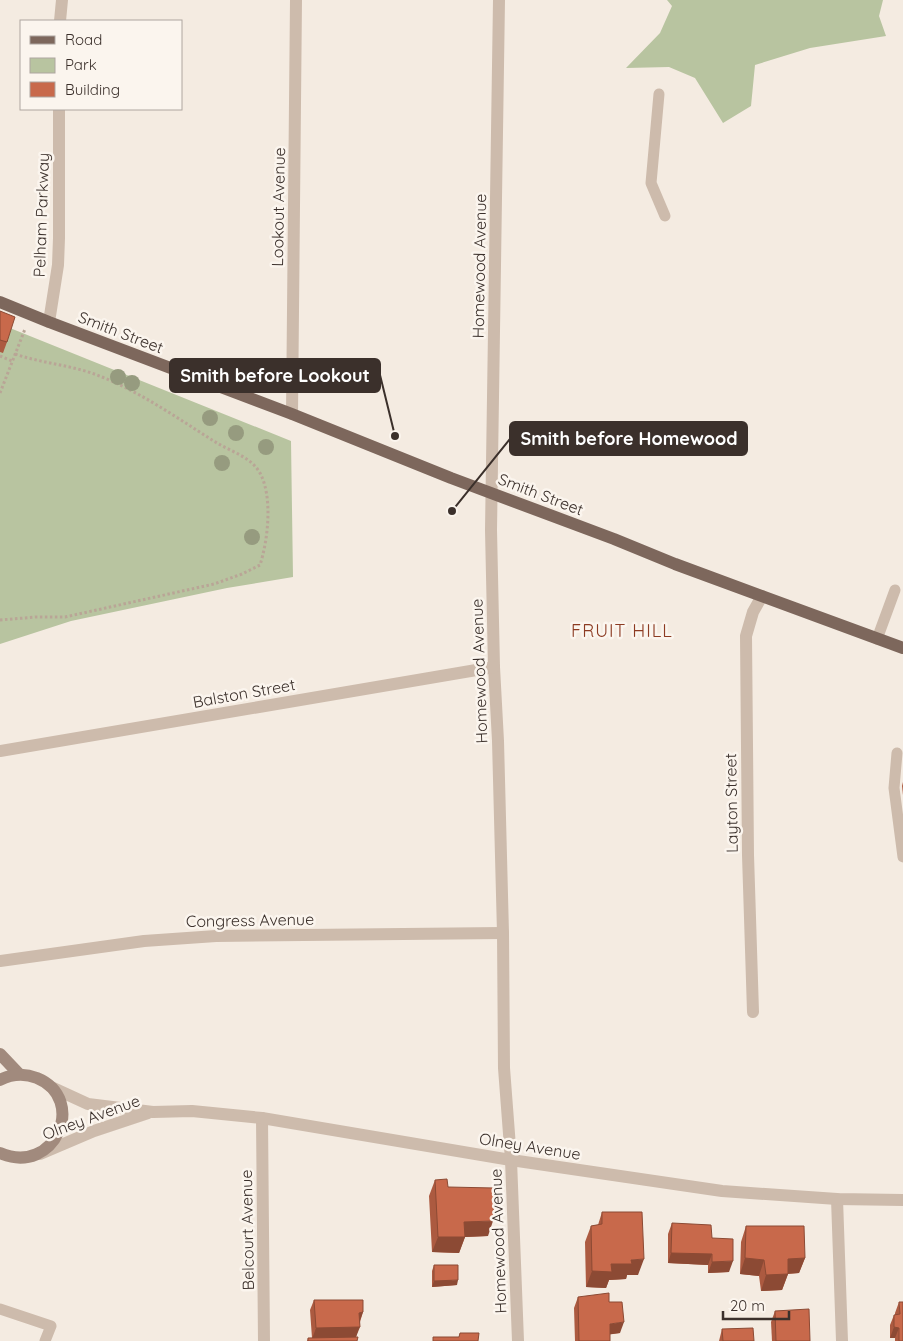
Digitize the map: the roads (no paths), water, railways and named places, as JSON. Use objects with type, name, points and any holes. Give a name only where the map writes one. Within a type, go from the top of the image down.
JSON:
[{"type":"main road","name":"Smith Street","points":[[0,302],[292,414],[451,478],[903,648]]},
{"type":"main road","points":[[0,1054],[19,1074]]},
{"type":"main road","points":[[0,1080],[7,1076],[19,1074],[42,1080],[51,1088],[59,1102],[62,1118],[56,1139],[49,1148],[40,1154],[20,1158],[3,1157]]},
{"type":"street","points":[[60,20],[62,0]]},
{"type":"street","name":"Lookout Avenue","points":[[292,414],[296,0]]},
{"type":"street","name":"Homewood Avenue","points":[[499,0],[491,492],[494,667],[503,933],[504,1068],[511,1160],[518,1341]]},
{"type":"street","name":"Pelham Parkway","points":[[49,322],[58,265],[59,110]]},
{"type":"street","name":"Layton Street","points":[[753,1012],[748,855],[746,636],[753,612],[762,596]]},
{"type":"street","name":"Balston Street","points":[[0,751],[494,667]]},
{"type":"street","name":"Congress Avenue","points":[[0,961],[144,941],[216,936],[503,933]]},
{"type":"street","name":"Olney Avenue","points":[[51,1088],[88,1104],[153,1112],[192,1111],[262,1118],[511,1160],[722,1191],[837,1199],[903,1200]]},
{"type":"street","name":"Olney Avenue","points":[[40,1154],[90,1133],[153,1112]]},
{"type":"street","name":"Belcourt Avenue","points":[[262,1118],[264,1341]]},
{"type":"street","points":[[837,1199],[842,1341]]},
{"type":"lane","points":[[660,94],[651,183],[665,216]]},
{"type":"lane","points":[[877,639],[894,590]]},
{"type":"lane","points":[[897,753],[894,788],[903,857]]},
{"type":"lane","points":[[0,1309],[51,1326],[45,1341]]},
{"type":"place","name":"Smith before Lookout","points":[[395,436]]},
{"type":"place","name":"Smith before Homewood","points":[[452,511]]},
{"type":"district","name":"FRUIT HILL","points":[[622,630]]}]
